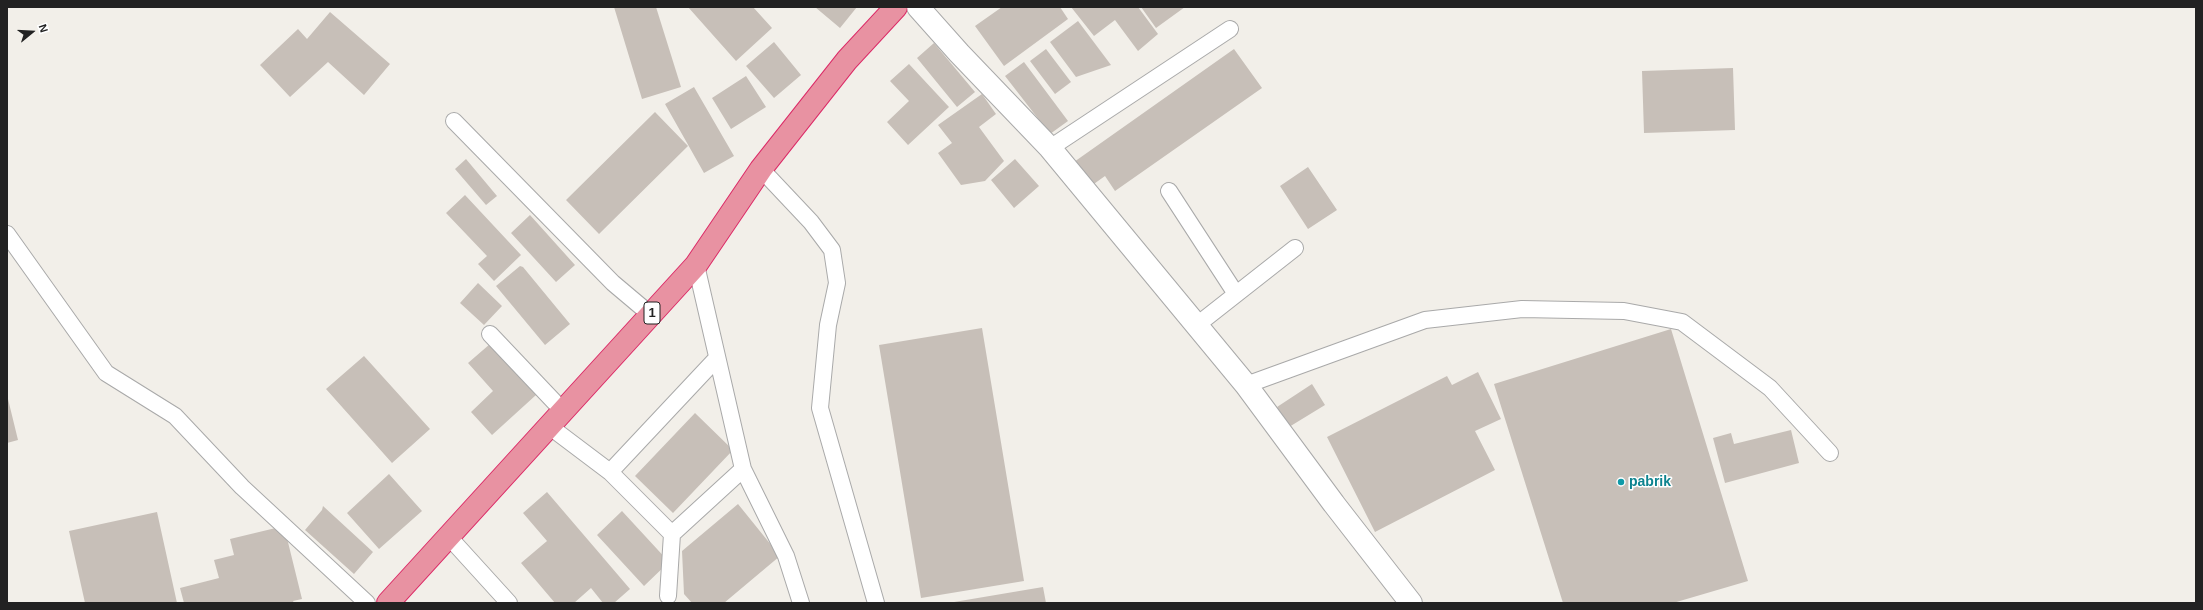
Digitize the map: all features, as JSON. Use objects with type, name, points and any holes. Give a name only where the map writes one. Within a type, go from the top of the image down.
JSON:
[{"type":"highway","name":"1","points":[[388,603],[696,265],[761,169],[847,60],[896,7]]},
{"type":"street","points":[[918,7],[959,53],[1050,148],[1246,384],[1334,504],[1410,603]]},
{"type":"lane","points":[[1050,148],[1230,29]]},
{"type":"lane","points":[[454,121],[613,283],[651,315]]},
{"type":"lane","points":[[761,169],[811,222],[832,250],[837,283],[828,325],[820,408],[876,603]]},
{"type":"lane","points":[[1168,191],[1236,294]]},
{"type":"lane","points":[[7,234],[106,373],[175,416],[242,486],[367,603]]},
{"type":"lane","points":[[1197,325],[1294,248]]},
{"type":"lane","points":[[696,265],[743,469],[786,556],[801,603]]},
{"type":"lane","points":[[1246,384],[1425,320],[1522,309],[1624,311],[1682,322],[1770,388],[1830,453]]},
{"type":"lane","points":[[490,334],[556,419],[672,534]]},
{"type":"lane","points":[[610,472],[717,358]]},
{"type":"lane","points":[[668,596],[672,534],[743,469]]},
{"type":"lane","points":[[449,537],[508,603]]},
{"type":"building","points":[[614,7],[656,7],[681,87],[642,99]]},
{"type":"building","points":[[688,7],[753,7],[772,28],[736,61]]},
{"type":"building","points":[[815,7],[857,7],[840,28]]},
{"type":"building","points":[[1002,7],[1060,7],[1068,19],[1004,66],[975,26]]},
{"type":"building","points":[[1071,7],[1138,7],[1158,34],[1138,51],[1115,20],[1094,36]]},
{"type":"building","points":[[1141,7],[1185,7],[1156,28]]},
{"type":"building","points":[[330,12],[390,64],[364,95],[328,62],[290,97],[260,65],[298,29],[307,39]]},
{"type":"building","points":[[1078,21],[1111,65],[1076,77],[1050,42]]},
{"type":"building","points":[[774,42],[801,75],[774,98],[746,66]]},
{"type":"building","points":[[934,43],[975,92],[957,107],[917,58]]},
{"type":"building","points":[[1046,49],[1071,82],[1055,94],[1030,61]]},
{"type":"building","points":[[1234,49],[1262,88],[1115,191],[1105,176],[1091,186],[1074,162]]},
{"type":"building","points":[[1024,62],[1068,121],[1050,134],[1005,76]]},
{"type":"building","points":[[909,64],[949,107],[908,145],[887,122],[909,101],[890,81]]},
{"type":"building","points":[[1733,68],[1735,130],[1644,133],[1642,71]]},
{"type":"building","points":[[746,76],[766,107],[731,129],[712,98]]},
{"type":"building","points":[[694,87],[734,156],[704,173],[665,104]]},
{"type":"building","points":[[982,94],[996,114],[979,127],[1004,161],[985,181],[961,185],[938,153],[952,143],[938,125]]},
{"type":"building","points":[[655,112],[688,146],[599,234],[566,200]]},
{"type":"building","points":[[466,159],[497,196],[486,205],[455,169]]},
{"type":"building","points":[[1015,159],[1039,186],[1014,208],[991,180]]},
{"type":"building","points":[[1308,167],[1337,210],[1308,229],[1280,186]]},
{"type":"building","points":[[465,195],[521,255],[494,281],[478,264],[487,256],[446,213]]},
{"type":"building","points":[[530,215],[575,265],[556,282],[511,233]]},
{"type":"building","points":[[520,266],[523,267],[570,324],[545,345],[496,286]]},
{"type":"building","points":[[478,283],[502,306],[484,325],[460,303]]},
{"type":"building","points":[[982,328],[1024,581],[921,598],[879,345]]},
{"type":"building","name":"pabrik","points":[[1671,329],[1748,581],[1673,603],[1563,603],[1494,384]]},
{"type":"building","points":[[490,344],[536,395],[492,435],[471,412],[493,391],[468,363]]},
{"type":"building","points":[[364,356],[430,429],[392,463],[326,389]]},
{"type":"building","points":[[1478,372],[1501,419],[1475,431],[1495,470],[1375,532],[1327,437],[1447,376],[1452,385]]},
{"type":"building","points":[[1312,384],[1325,405],[1289,427],[1277,407]]},
{"type":"building","points":[[8,399],[18,440],[7,443],[7,400]]},
{"type":"building","points":[[695,413],[733,450],[673,513],[635,476]]},
{"type":"building","points":[[1791,430],[1799,463],[1725,483],[1713,438],[1731,433],[1734,444]]},
{"type":"building","points":[[389,474],[422,511],[379,549],[347,513]]},
{"type":"building","points":[[547,492],[630,589],[614,603],[603,603],[591,588],[574,603],[555,603],[521,563],[547,541],[523,513]]},
{"type":"building","points":[[738,504],[780,556],[724,603],[692,603],[684,594],[682,551]]},
{"type":"building","points":[[323,506],[373,552],[354,574],[305,530],[322,510]]},
{"type":"building","points":[[622,511],[669,562],[644,586],[597,535]]},
{"type":"building","points":[[157,512],[177,603],[85,603],[69,531]]},
{"type":"building","points":[[284,526],[302,599],[293,601],[294,603],[184,603],[180,588],[219,578],[214,560],[234,555],[230,539]]},
{"type":"building","points":[[1043,587],[1046,603],[954,603],[954,602]]},
{"type":"place","name":"pabrik","points":[[1621,482]]}]
